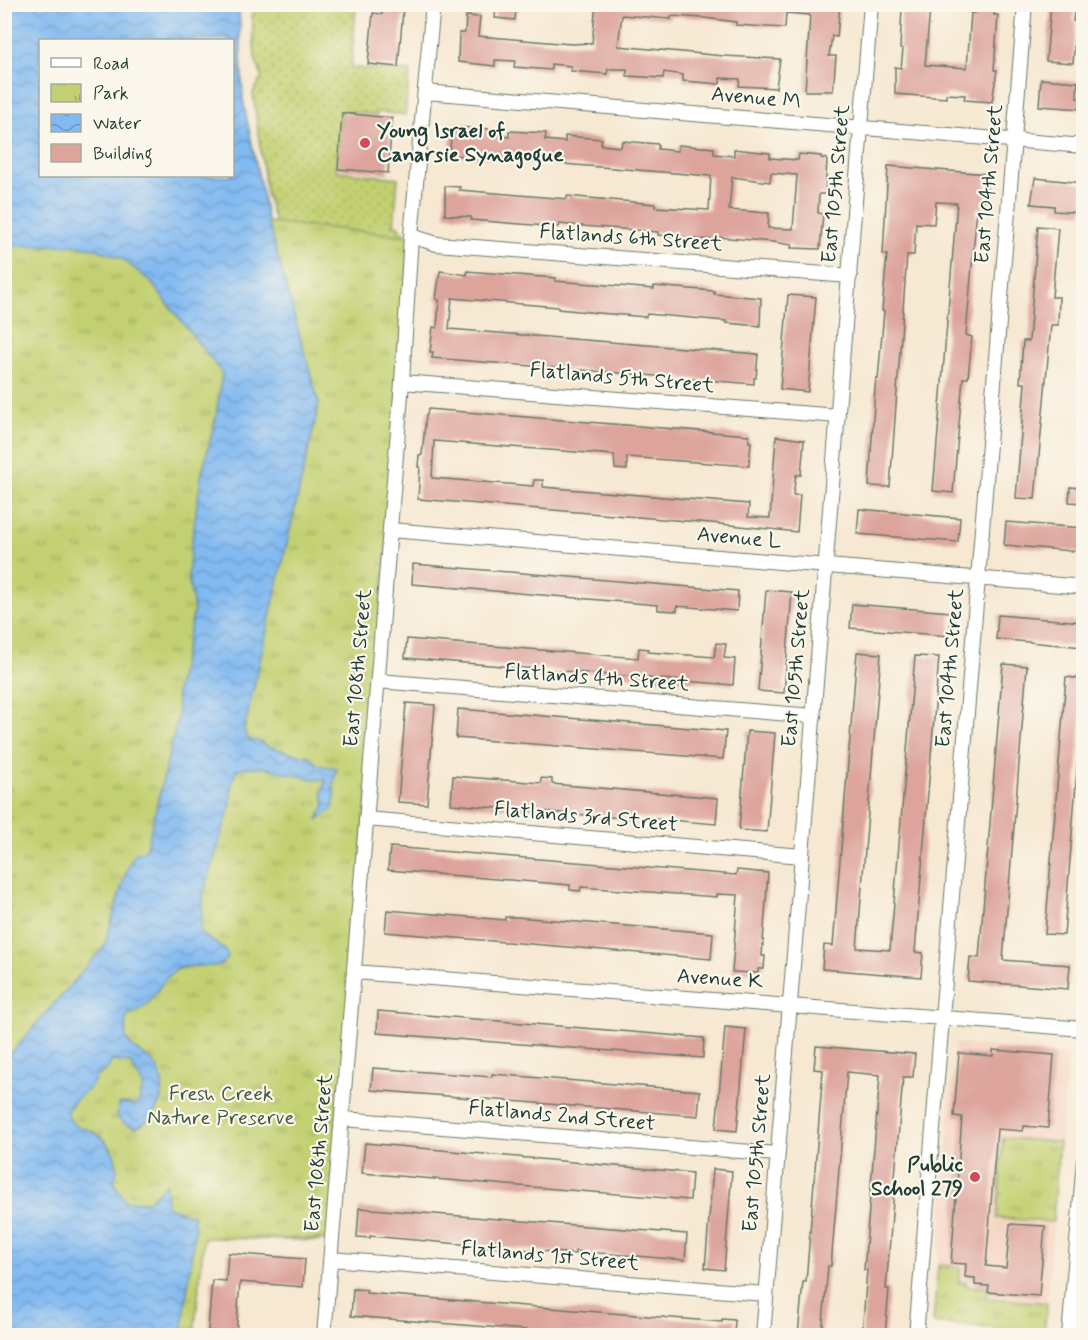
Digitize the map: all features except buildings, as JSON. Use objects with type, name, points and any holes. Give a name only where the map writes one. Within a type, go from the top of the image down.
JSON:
[{"type":"street","name":"East 108th Street","points":[[324,1335],[402,382],[411,236],[433,4]]},
{"type":"street","name":"East 105th Street","points":[[763,1335],[871,4]]},
{"type":"street","name":"East 104th Street","points":[[916,1335],[1025,4]]},
{"type":"street","name":"Avenue M","points":[[425,92],[1083,146]]},
{"type":"street","name":"Flatlands 6th Street","points":[[411,236],[437,244],[850,276]]},
{"type":"street","name":"Flatlands 5th Street","points":[[402,382],[838,417]]},
{"type":"street","name":"Avenue L","points":[[390,530],[1083,587]]},
{"type":"street","name":"Flatlands 4th Street","points":[[378,681],[814,716]]},
{"type":"street","name":"Flatlands 3rd Street","points":[[366,819],[802,856]]},
{"type":"street","name":"Avenue K","points":[[354,972],[1083,1029]]},
{"type":"street","name":"Flatlands 2nd Street","points":[[343,1119],[778,1154]]},
{"type":"street","points":[[1069,1335],[1083,1161]]},
{"type":"street","name":"Flatlands 1st Street","points":[[331,1259],[766,1294]]},
{"type":"shaded area","points":[[955,1043],[1068,1055],[1044,1333],[933,1323]]},
{"type":"green space","name":"Fresh Creek Nature Preserve","points":[[251,5],[356,6],[351,68],[410,71],[405,115],[342,111],[336,171],[398,178],[394,225],[404,231],[392,346],[320,1241],[198,1237],[186,1336],[280,239],[266,192],[253,93],[262,77],[255,58]]},
{"type":"green space","points":[[4,217],[89,232],[155,277],[225,373],[203,614],[152,856],[110,953],[4,1066]]},
{"type":"green space","name":"Fresh Creek Nature Preserve","points":[[257,221],[411,236],[332,1239],[204,1238],[194,1335],[162,1335],[122,1205],[59,1118],[121,1014],[182,928]]},
{"type":"green space","points":[[1003,1138],[1059,1142],[1053,1222],[997,1218]]},
{"type":"green space","points":[[938,1265],[960,1267],[959,1282],[966,1282],[966,1286],[988,1288],[987,1298],[1047,1303],[1044,1333],[933,1323]]},
{"type":"water","points":[[5,4],[239,5],[243,100],[268,222],[319,404],[244,730],[248,739],[309,756],[318,765],[337,768],[333,788],[335,797],[333,809],[317,820],[325,805],[322,791],[326,780],[257,767],[236,770],[231,787],[231,804],[203,895],[201,924],[201,933],[225,950],[228,958],[220,965],[187,967],[175,971],[146,1005],[126,1017],[128,1041],[158,1069],[162,1089],[157,1108],[145,1123],[136,1128],[123,1123],[117,1116],[119,1104],[134,1106],[139,1101],[143,1085],[130,1063],[112,1061],[107,1070],[98,1075],[88,1090],[76,1099],[66,1112],[74,1124],[92,1131],[110,1147],[117,1168],[114,1183],[125,1201],[147,1202],[166,1184],[167,1207],[193,1215],[195,1228],[182,1335],[5,1335],[5,1056],[11,1053],[104,947],[124,878],[134,854],[146,850],[178,716],[176,692],[194,610],[188,576],[191,546],[201,477],[216,417],[222,373],[150,281],[121,258],[94,248],[73,245],[5,246]]},
{"type":"place","name":"Young Israel of Canarsie Synagogue","points":[[365,143]]},
{"type":"place","name":"Public School 279","points":[[975,1177]]}]
